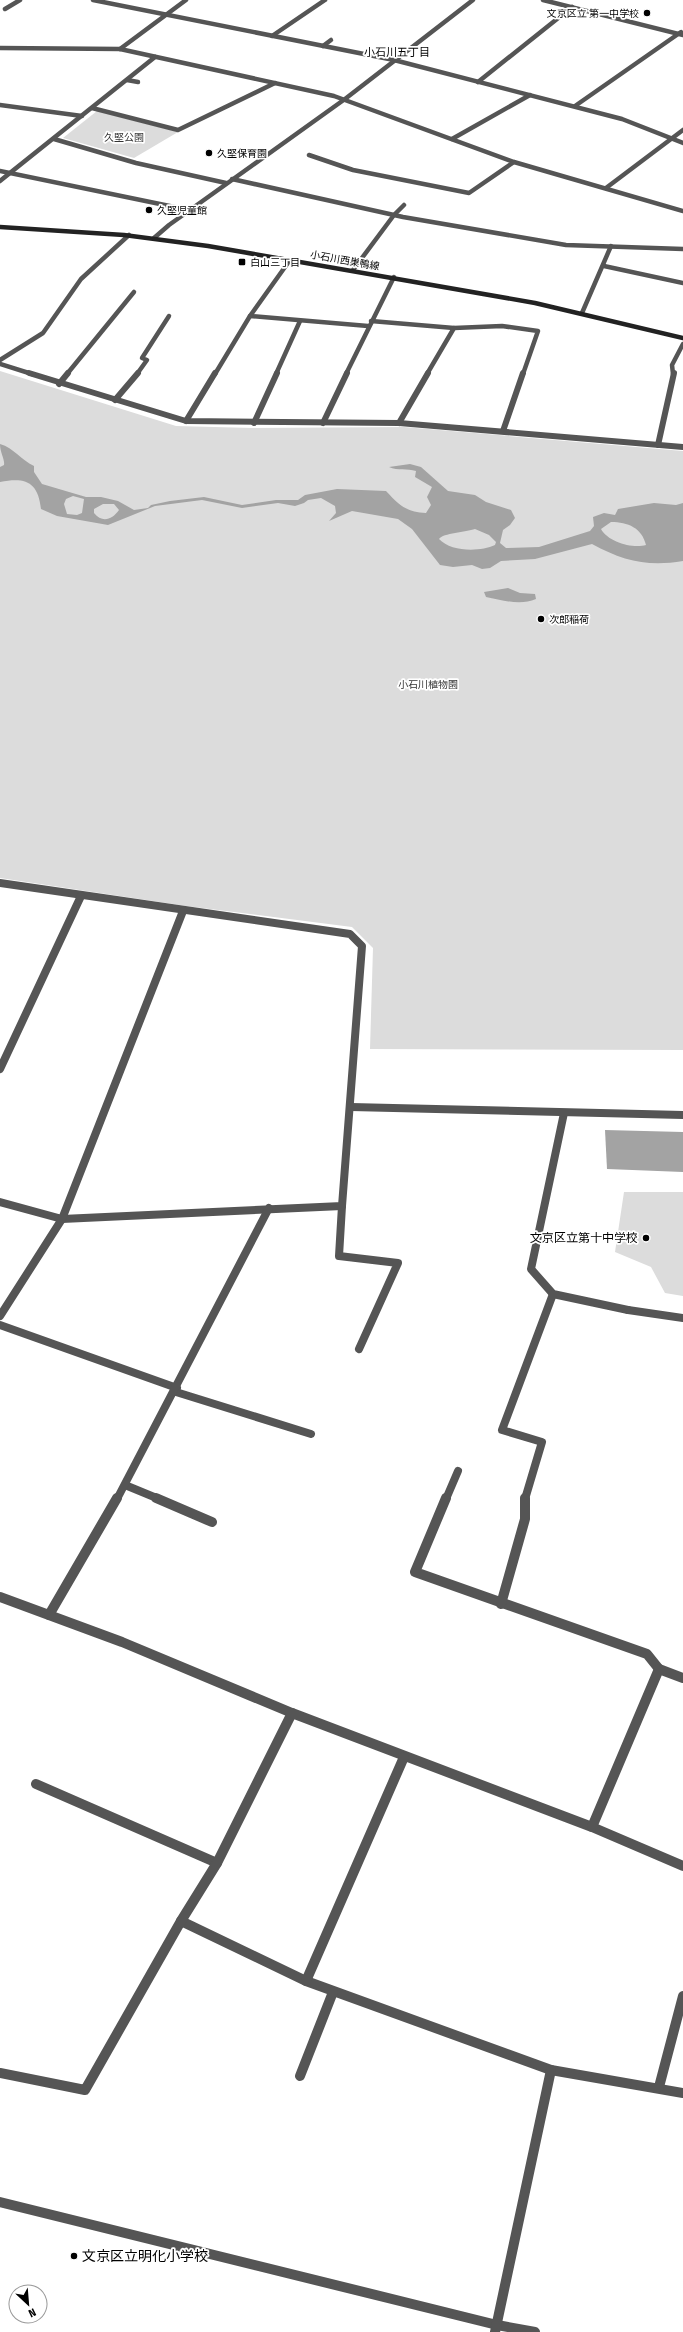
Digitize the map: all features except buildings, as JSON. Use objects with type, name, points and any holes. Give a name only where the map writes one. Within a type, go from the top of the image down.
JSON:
[{"type":"main road","name":"小石川西巣鴨線","points":[[0,227],[129,235],[154,238],[353,270],[582,314],[683,338]]},
{"type":"street","points":[[5,9],[20,0]]},
{"type":"street","points":[[93,0],[394,60],[622,119],[683,143]]},
{"type":"street","points":[[120,49],[165,14],[186,0]]},
{"type":"street","points":[[272,36],[325,0]]},
{"type":"street","points":[[154,238],[189,210],[345,100],[394,60],[473,0]]},
{"type":"street","points":[[543,0],[681,34]]},
{"type":"street","points":[[478,82],[572,7]]},
{"type":"street","points":[[575,106],[681,34],[683,31]]},
{"type":"street","points":[[323,46],[331,40]]},
{"type":"street","points":[[0,48],[120,49],[275,83],[345,100],[514,162],[683,211]]},
{"type":"street","points":[[0,181],[155,57]]},
{"type":"street","points":[[127,80],[138,82]]},
{"type":"street","points":[[92,108],[178,130],[275,83]]},
{"type":"street","points":[[452,139],[530,96]]},
{"type":"street","points":[[0,105],[82,116]]},
{"type":"street","points":[[606,188],[683,130]]},
{"type":"street","points":[[54,139],[136,163],[226,184]]},
{"type":"street","points":[[309,155],[353,170],[468,193],[514,162]]},
{"type":"street","points":[[0,171],[12,172],[189,210]]},
{"type":"street","points":[[232,179],[394,215],[566,245],[683,249]]},
{"type":"street","points":[[353,270],[394,215],[404,205]]},
{"type":"street","points":[[0,360],[43,333],[81,279],[129,235]]},
{"type":"street","points":[[582,314],[604,266],[611,246]]},
{"type":"street","points":[[186,421],[250,316],[290,260]]},
{"type":"street","points":[[604,266],[683,282]]},
{"type":"street","points":[[323,423],[369,323],[394,278]]},
{"type":"street","points":[[59,384],[134,292]]},
{"type":"street","points":[[115,400],[125,390],[147,360],[142,358],[169,316]]},
{"type":"street","points":[[250,316],[300,321],[454,328],[502,326],[538,332],[503,431]]},
{"type":"street","points":[[254,423],[300,321]]},
{"type":"street","points":[[399,422],[454,328]]},
{"type":"street","points":[[658,445],[674,371],[672,365],[683,344]]},
{"type":"street","points":[[0,364],[59,384],[186,421],[254,423],[399,422],[683,447]]},
{"type":"street","points":[[0,883],[183,911],[350,934],[362,946],[339,1256],[398,1263],[358,1349]]},
{"type":"street","points":[[0,1069],[81,896]]},
{"type":"street","points":[[0,1316],[62,1219],[183,911]]},
{"type":"street","points":[[351,1107],[564,1114],[683,1115]]},
{"type":"street","points":[[564,1114],[531,1269],[553,1294],[628,1310],[683,1318]]},
{"type":"street","points":[[0,1202],[62,1219],[269,1208],[342,1206]]},
{"type":"street","points":[[49,1615],[125,1485],[176,1390],[269,1208]]},
{"type":"street","points":[[501,1604],[525,1519],[524,1503],[542,1442],[502,1430],[553,1294]]},
{"type":"street","points":[[0,1325],[176,1390],[311,1434]]},
{"type":"street","points":[[458,1471],[415,1572],[501,1604],[647,1654],[659,1669],[683,1678]]},
{"type":"street","points":[[125,1485],[212,1522]]},
{"type":"street","points":[[0,1597],[122,1642],[292,1713],[404,1757],[592,1827],[683,1866]]},
{"type":"street","points":[[592,1827],[659,1669]]},
{"type":"street","points":[[0,2073],[85,2090],[181,1920],[217,1863],[292,1713]]},
{"type":"street","points":[[306,1981],[404,1757]]},
{"type":"street","points":[[36,1784],[217,1863]]},
{"type":"street","points":[[181,1920],[306,1981],[333,1992],[551,2070],[659,2087],[683,2093]]},
{"type":"street","points":[[300,2076],[333,1992]]},
{"type":"street","points":[[659,2087],[683,1996]]},
{"type":"street","points":[[496,2328],[551,2070]]},
{"type":"street","points":[[0,2202],[496,2328],[535,2332]]},
{"type":"green space","name":"久堅公園","points":[[97,111],[178,132],[134,158],[63,138]]},
{"type":"green space","name":"小石川植物園","points":[[0,371],[176,426],[253,428],[404,427],[683,451],[683,1050],[370,1049],[373,948],[352,927],[186,906],[0,878]]},
{"type":"green space","points":[[624,1192],[683,1192],[683,1296],[665,1293],[651,1267],[615,1252]]},
{"type":"shaded area","points":[[0,444],[9,448],[25,461],[34,466],[34,472],[42,484],[86,497],[101,497],[118,501],[134,510],[148,508],[151,505],[170,501],[204,497],[242,505],[276,500],[298,500],[305,495],[337,489],[386,491],[403,507],[413,511],[426,513],[431,505],[427,497],[432,487],[415,477],[416,471],[389,467],[410,464],[421,467],[448,491],[475,495],[486,502],[511,510],[515,518],[510,525],[503,530],[500,543],[506,548],[539,547],[590,531],[594,526],[593,517],[604,513],[615,515],[618,509],[654,503],[676,505],[683,503],[683,561],[670,563],[647,563],[636,561],[614,555],[592,544],[535,559],[501,561],[490,568],[482,569],[472,565],[453,567],[440,565],[412,529],[398,519],[352,511],[329,521],[336,513],[335,506],[321,498],[308,500],[295,506],[278,503],[242,508],[202,500],[155,506],[108,525],[57,516],[41,509],[34,487],[24,481],[17,480],[0,482],[0,467],[4,465],[4,463]],"holes":[[[73,496],[84,499],[82,513],[77,515],[67,514],[64,504],[66,499]],[[103,504],[114,504],[119,510],[110,518],[104,519],[97,516],[94,513],[94,509]],[[611,522],[623,523],[638,530],[646,545],[634,546],[615,541],[604,534],[601,529]],[[475,529],[489,535],[496,542],[495,545],[482,549],[466,550],[451,546],[439,539],[450,534]]]},
{"type":"shaded area","points":[[508,588],[520,593],[535,594],[536,599],[524,602],[511,602],[486,597],[484,592]]},
{"type":"shaded area","points":[[605,1130],[683,1132],[683,1172],[607,1169]]},
{"type":"place","name":"文京区立 第一中学校","points":[[647,13]]},
{"type":"place","name":"久堅保育園","points":[[209,153]]},
{"type":"place","name":"久堅児童館","points":[[149,210]]},
{"type":"place","name":"白山三丁目","points":[[242,262]]},
{"type":"place","name":"次郎稲荷","points":[[541,619]]},
{"type":"place","name":"文京区立第十中学校","points":[[646,1238]]},
{"type":"place","name":"文京区立明化小学校","points":[[74,2256]]},
{"type":"district","name":"小石川五丁目","points":[[397,52]]}]
